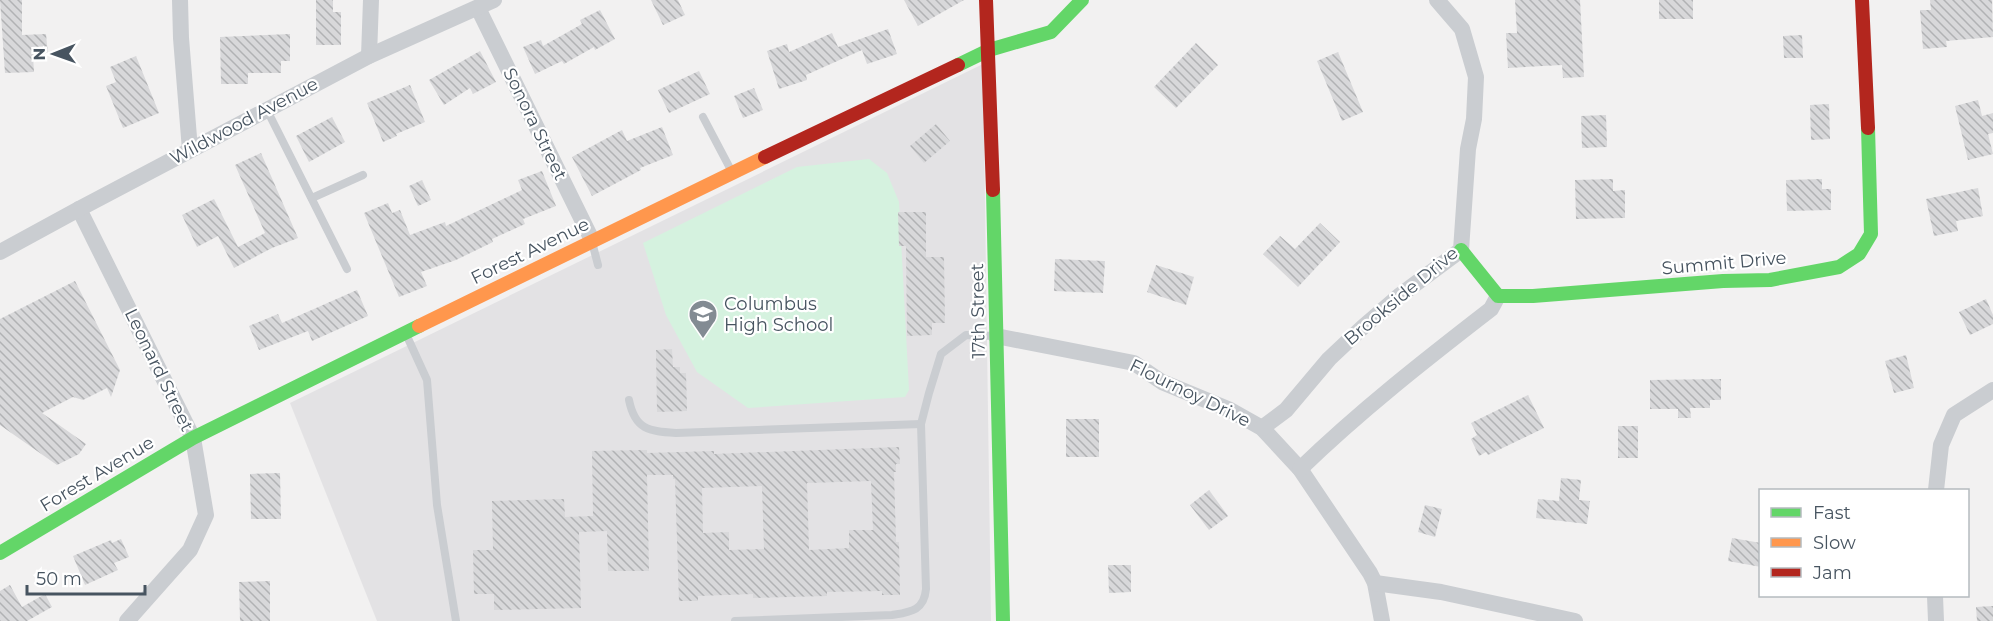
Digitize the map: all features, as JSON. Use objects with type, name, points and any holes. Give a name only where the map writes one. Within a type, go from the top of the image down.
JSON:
[{"type":"street","points":[[180,0],[190,150]]},
{"type":"street","points":[[369,56],[371,0]]},
{"type":"street","name":"Wildwood Avenue","points":[[0,252],[369,56],[494,0]]},
{"type":"street","name":"Forest Avenue","points":[[0,553],[193,438],[592,240],[989,50],[1051,32],[1083,0]]},
{"type":"street","name":"Brookside Drive","points":[[1262,428],[1286,410],[1329,359],[1363,327],[1399,296],[1461,250],[1476,77],[1462,29],[1437,0]]},
{"type":"street","name":"Summit Drive","points":[[1498,296],[1533,296],[1723,281],[1770,280],[1839,267],[1859,254],[1870,234],[1871,201],[1862,0]]},
{"type":"street","name":"17th Street","points":[[984,4],[989,50],[1003,621]]},
{"type":"street","name":"Sonora Street","points":[[478,8],[592,240]]},
{"type":"street","name":"Leonard Street","points":[[79,208],[193,438],[206,515],[190,550],[127,621]]},
{"type":"street","points":[[1300,469],[1402,378],[1491,309],[1498,296],[1461,250]]},
{"type":"street","name":"Flournoy Drive","points":[[996,336],[1134,363],[1162,382],[1230,410],[1262,428],[1300,469],[1370,573],[1375,583],[1382,621]]},
{"type":"street","points":[[1936,489],[1941,445],[1954,415],[1993,390]]},
{"type":"street","points":[[1375,583],[1441,592],[1575,621]]},
{"type":"street","points":[[1935,597],[1936,621]]},
{"type":"lane","points":[[267,110],[347,269]]},
{"type":"lane","points":[[703,117],[732,172]]},
{"type":"lane","points":[[312,198],[363,175]]},
{"type":"lane","points":[[592,240],[598,265]]},
{"type":"lane","points":[[406,333],[427,380],[437,505],[456,621]]},
{"type":"lane","points":[[735,621],[892,615],[918,608],[925,600],[926,589],[921,424],[941,354],[966,335],[996,336]]},
{"type":"lane","points":[[629,400],[632,415],[643,427],[661,432],[921,424]]},
{"type":"shaded area","name":"Columbus High School","points":[[983,64],[991,621],[377,621],[290,403]]},
{"type":"green space","points":[[869,159],[887,173],[899,202],[909,390],[905,397],[748,408],[697,372],[666,315],[643,243],[797,167]]},
{"type":"building","points":[[0,0],[22,0],[22,35],[46,34],[48,55],[33,56],[34,72],[5,73]]},
{"type":"building","points":[[316,0],[333,0],[333,12],[341,12],[341,45],[316,45]]},
{"type":"building","points":[[651,0],[678,0],[685,15],[663,25]]},
{"type":"building","points":[[904,0],[964,0],[918,26]]},
{"type":"building","points":[[1515,0],[1580,0],[1584,77],[1563,78],[1562,65],[1508,68],[1506,33],[1517,33]]},
{"type":"building","points":[[1659,0],[1693,0],[1693,19],[1659,19]]},
{"type":"building","points":[[1930,0],[1992,0],[1993,37],[1946,41],[1947,47],[1923,49],[1920,10],[1931,10]]},
{"type":"building","points":[[600,10],[615,39],[595,50],[594,47],[564,64],[562,61],[535,74],[523,47],[541,40],[543,46],[582,24],[580,20]]},
{"type":"building","points":[[888,29],[897,54],[867,64],[862,50],[806,75],[807,80],[779,89],[767,51],[787,44],[789,52],[832,33],[838,47]]},
{"type":"building","points":[[290,34],[290,61],[281,61],[281,73],[248,73],[248,84],[221,84],[220,37]]},
{"type":"building","points":[[1802,35],[1803,58],[1784,58],[1783,36]]},
{"type":"building","points":[[1196,43],[1218,65],[1176,108],[1154,87]]},
{"type":"building","points":[[480,51],[496,82],[473,94],[470,88],[444,105],[429,80]]},
{"type":"building","points":[[1338,52],[1363,112],[1342,121],[1317,61]]},
{"type":"building","points":[[136,56],[159,113],[123,128],[106,86],[116,82],[110,67]]},
{"type":"building","points":[[699,71],[710,94],[669,113],[658,90]]},
{"type":"building","points":[[410,85],[425,122],[383,142],[367,103]]},
{"type":"building","points":[[754,88],[763,110],[743,118],[734,96]]},
{"type":"building","points":[[1978,100],[1982,116],[1993,113],[1993,133],[1988,134],[1993,154],[1968,160],[1955,106]]},
{"type":"building","points":[[1829,104],[1830,139],[1811,140],[1810,105]]},
{"type":"building","points":[[1606,115],[1607,147],[1582,148],[1581,116]]},
{"type":"building","points":[[332,117],[345,142],[309,162],[296,136]]},
{"type":"building","points":[[936,124],[950,141],[924,163],[910,146]]},
{"type":"building","points":[[662,127],[673,155],[640,168],[641,170],[592,196],[572,157],[622,130],[627,141]]},
{"type":"building","points":[[261,153],[298,238],[272,248],[234,268],[218,236],[197,247],[182,215],[214,199],[238,247],[265,233],[235,165]]},
{"type":"building","points":[[542,171],[556,206],[523,219],[525,224],[492,239],[493,242],[456,260],[421,272],[427,286],[399,297],[364,213],[388,203],[392,213],[400,210],[410,235],[445,222],[446,226],[522,190],[518,180]]},
{"type":"building","points":[[1613,179],[1613,191],[1625,190],[1625,218],[1576,219],[1575,180]]},
{"type":"building","points":[[1822,179],[1822,189],[1831,189],[1831,210],[1787,211],[1786,180]]},
{"type":"building","points":[[422,180],[431,200],[418,206],[409,186]]},
{"type":"building","points":[[1978,188],[1983,216],[1956,221],[1958,231],[1934,236],[1926,199]]},
{"type":"building","points":[[898,212],[926,212],[926,257],[944,257],[945,323],[932,323],[932,335],[907,336],[906,246],[899,246]]},
{"type":"building","points":[[1320,223],[1340,242],[1298,287],[1263,254],[1280,236],[1295,249]]},
{"type":"building","points":[[1055,259],[1105,261],[1103,293],[1054,291]]},
{"type":"building","points":[[1156,265],[1194,277],[1186,305],[1147,292]]},
{"type":"building","points":[[75,281],[120,370],[111,397],[107,388],[83,400],[73,397],[42,413],[86,444],[79,454],[57,465],[0,425],[0,319]]},
{"type":"building","points":[[357,290],[368,316],[312,341],[308,331],[259,350],[249,326],[278,314],[282,323]]},
{"type":"building","points":[[1986,299],[1993,315],[1993,324],[1970,335],[1959,312]]},
{"type":"building","points":[[672,349],[673,367],[680,367],[680,373],[686,373],[687,411],[657,412],[656,350]]},
{"type":"building","points":[[1906,355],[1914,388],[1894,393],[1885,361]]},
{"type":"building","points":[[1721,379],[1721,400],[1710,400],[1710,408],[1690,408],[1691,418],[1678,418],[1678,409],[1650,409],[1650,380]]},
{"type":"building","points":[[1528,395],[1544,428],[1488,455],[1486,452],[1479,456],[1471,439],[1477,435],[1471,423]]},
{"type":"building","points":[[1066,419],[1099,419],[1099,457],[1066,457]]},
{"type":"building","points":[[1618,426],[1638,426],[1638,458],[1618,458]]},
{"type":"building","points":[[899,447],[900,464],[896,464],[896,472],[894,472],[900,595],[882,595],[882,591],[827,592],[827,596],[753,598],[753,594],[698,596],[698,601],[679,601],[675,479],[673,475],[647,475],[649,571],[608,571],[607,531],[579,532],[581,608],[494,610],[494,594],[474,594],[473,550],[493,550],[492,501],[564,499],[565,517],[593,516],[592,451],[647,450],[647,453],[714,451],[714,454]],"holes":[[[871,481],[873,530],[849,530],[849,548],[809,550],[807,483]],[[762,486],[764,549],[729,550],[729,532],[703,533],[702,488]]]},
{"type":"building","points":[[280,473],[281,519],[251,519],[250,474]]},
{"type":"building","points":[[1561,478],[1581,480],[1579,500],[1590,501],[1587,524],[1536,518],[1538,499],[1559,501]]},
{"type":"building","points":[[1209,490],[1228,516],[1209,530],[1190,505]]},
{"type":"building","points":[[1425,505],[1442,509],[1435,537],[1418,532]]},
{"type":"building","points":[[1732,538],[1759,543],[1759,567],[1728,561]]},
{"type":"building","points":[[121,539],[129,557],[114,563],[118,570],[85,585],[73,556],[111,540],[112,543]]},
{"type":"building","points":[[1108,565],[1131,565],[1131,592],[1109,593]]},
{"type":"building","points":[[270,581],[270,621],[240,621],[239,582]]},
{"type":"building","points":[[10,585],[22,607],[45,594],[52,607],[27,621],[0,621],[0,591]]},
{"type":"building","points":[[1993,606],[1993,621],[1977,621],[1976,607]]},
{"type":"traffic: fast","points":[[958,65],[989,50],[1051,32],[1082,0]]},
{"type":"traffic: fast","points":[[1461,250],[1498,296],[1533,296],[1723,281],[1770,280],[1839,267],[1859,254],[1871,234],[1868,128]]},
{"type":"traffic: fast","points":[[993,190],[1003,621]]},
{"type":"traffic: fast","points":[[0,553],[193,438],[419,326]]},
{"type":"traffic: slow","points":[[419,326],[765,157]]},
{"type":"traffic: jam","points":[[986,0],[993,190]]},
{"type":"traffic: jam","points":[[1862,0],[1868,128]]},
{"type":"traffic: jam","points":[[765,157],[958,65]]},
{"type":"place","name":"Columbus High School","points":[[703,340]]}]
